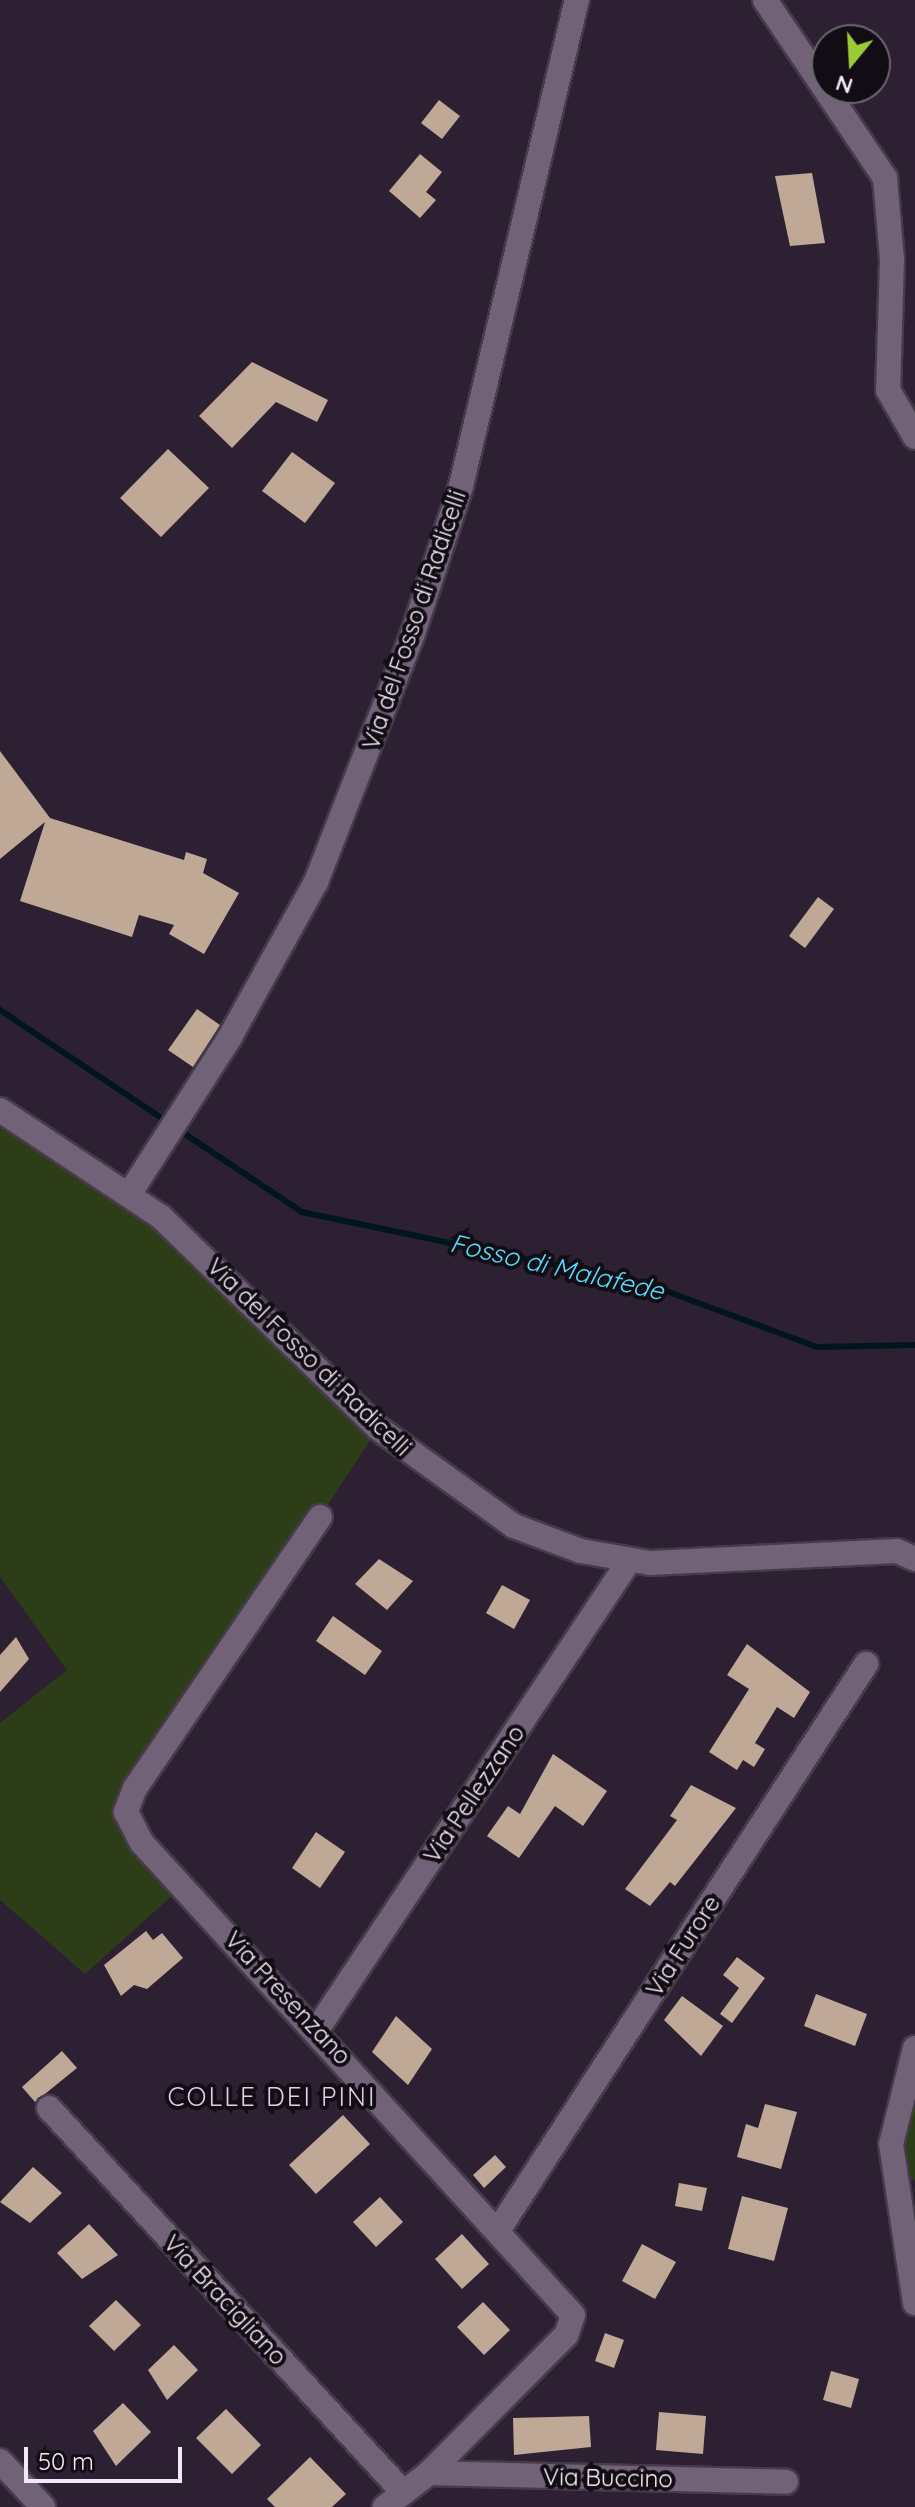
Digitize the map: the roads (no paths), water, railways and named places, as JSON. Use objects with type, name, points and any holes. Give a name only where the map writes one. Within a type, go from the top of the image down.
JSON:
[{"type":"street","name":"Via del Fosso di Radicelli","points":[[130,1193],[188,1102],[316,882],[413,633],[461,486],[577,0]]},
{"type":"street","points":[[765,0],[885,178],[892,259],[888,390],[915,437]]},
{"type":"street","name":"Via del Fosso di Radicelli","points":[[0,1110],[130,1193],[378,1428],[456,1489],[535,1535],[629,1561],[705,1565],[909,1551]]},
{"type":"street","name":"Via Presenzano","points":[[320,1517],[135,1788],[126,1812],[142,1843],[318,2028],[568,2306],[572,2326],[429,2473],[393,2499]]},
{"type":"street","name":"Via Pellezzano","points":[[318,2028],[629,1561]]},
{"type":"street","name":"Via Furore","points":[[499,2229],[866,1664]]},
{"type":"street","points":[[915,2048],[891,2144],[915,2303]]},
{"type":"street","name":"Via Bracigliano","points":[[49,2108],[393,2499]]},
{"type":"street","points":[[0,2461],[43,2507]]},
{"type":"street","name":"Via Buccino","points":[[429,2473],[786,2482]]},
{"type":"waterway","points":[[0,1010],[170,1124]]},
{"type":"waterway","name":"Fosso di Malafede","points":[[179,1130],[302,1212],[650,1285],[817,1347],[915,1345]]},
{"type":"district","name":"COLLE DEI PINI","points":[[272,2097]]}]
